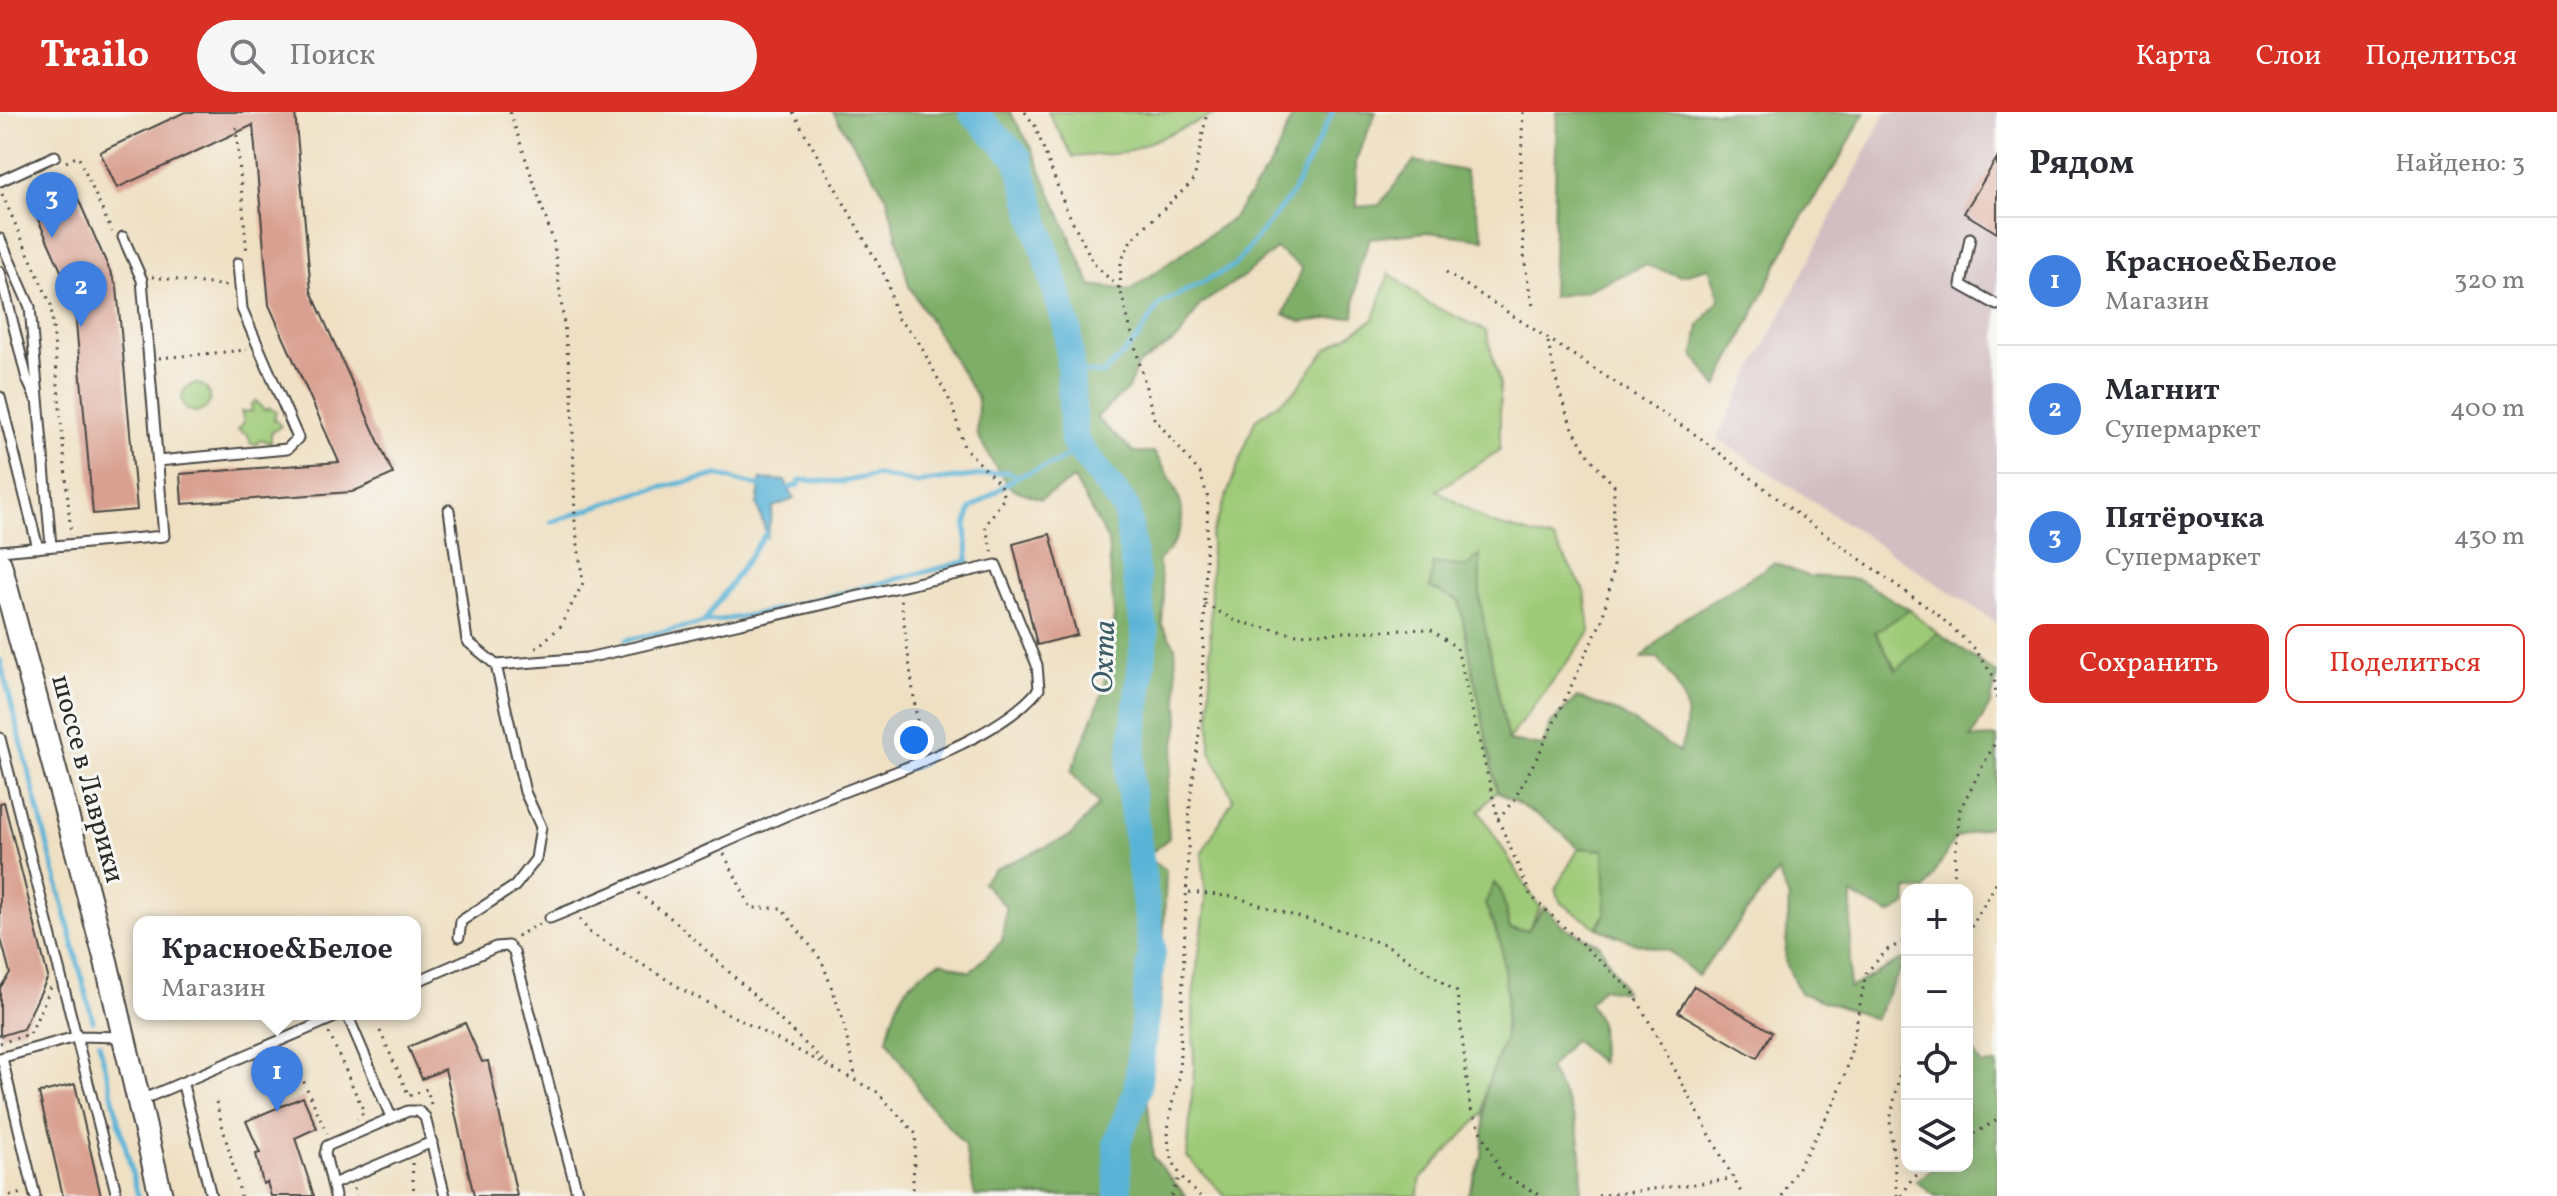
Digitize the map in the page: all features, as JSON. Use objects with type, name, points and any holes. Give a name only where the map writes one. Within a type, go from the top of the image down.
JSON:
[{"type":"street","name":"шоссе в Лаврики","points":[[0,564],[125,1037],[161,1196]]},
{"type":"lane","points":[[0,181],[55,156]]},
{"type":"lane","points":[[0,551],[164,536],[142,280],[118,236]]},
{"type":"lane","points":[[1970,238],[1961,285],[1997,305]]},
{"type":"lane","points":[[0,239],[30,307],[51,546]]},
{"type":"lane","points":[[158,461],[287,449],[298,438],[242,309],[243,261]]},
{"type":"lane","points":[[0,272],[27,379],[39,406]]},
{"type":"lane","points":[[0,397],[38,548]]},
{"type":"lane","points":[[449,510],[467,641],[496,665],[525,792],[541,827],[536,859],[515,886],[461,921],[459,937]]},
{"type":"lane","points":[[496,665],[587,658],[996,565],[1037,665],[1039,689],[1025,706],[992,731],[550,918]]},
{"type":"lane","points":[[0,738],[79,1036],[117,1196]]},
{"type":"lane","points":[[421,979],[496,947],[508,946],[514,952],[578,1196]]},
{"type":"lane","points":[[139,1101],[183,1085],[330,1020]]},
{"type":"lane","points":[[347,1020],[391,1117]]},
{"type":"lane","points":[[30,1194],[1,1058],[79,1036],[125,1037]]},
{"type":"lane","points":[[183,1085],[211,1196]]},
{"type":"lane","points":[[335,1196],[325,1154],[327,1146],[391,1117],[418,1111],[425,1117],[445,1196]]},
{"type":"lane","points":[[333,1184],[432,1142]]},
{"type":"path","points":[[510,112],[554,243],[572,391],[575,522],[583,583],[560,627],[519,663]]},
{"type":"path","points":[[793,112],[886,278],[897,318],[917,339],[952,405],[964,447],[1000,484],[1004,498],[985,526],[996,565]]},
{"type":"path","points":[[1025,112],[1035,126],[1065,206],[1094,264],[1120,289]]},
{"type":"path","points":[[1200,1196],[1179,1178],[1171,1157],[1167,1119],[1179,1078],[1189,892],[1190,801],[1201,718],[1208,498],[1200,473],[1154,418],[1120,289],[1121,262],[1131,240],[1194,180],[1207,112]]},
{"type":"path","points":[[1523,112],[1518,219],[1523,268],[1534,310]]},
{"type":"path","points":[[236,127],[243,261]]},
{"type":"path","points":[[65,162],[78,156],[118,236]]},
{"type":"path","points":[[0,190],[51,305],[72,545]]},
{"type":"path","points":[[1446,272],[1547,337],[1577,361],[1699,437],[1796,513],[1938,615],[1975,649],[1995,678],[1997,700]]},
{"type":"path","points":[[147,278],[156,276],[235,287]]},
{"type":"path","points":[[1498,819],[1514,800],[1543,746],[1602,620],[1613,573],[1614,485],[1592,464],[1565,417],[1547,337]]},
{"type":"path","points":[[153,358],[256,349]]},
{"type":"path","points":[[898,587],[922,759]]},
{"type":"path","points":[[1205,604],[1236,621],[1293,634],[1430,629],[1457,648],[1498,819],[1531,896],[1633,992],[1743,1196]]},
{"type":"path","points":[[1953,884],[1960,809],[1992,755],[1997,739]]},
{"type":"path","points":[[719,844],[751,908],[781,908],[822,961],[842,1017],[857,1081]]},
{"type":"path","points":[[1973,924],[1997,882]]},
{"type":"path","points":[[628,886],[676,922],[830,1067]]},
{"type":"path","points":[[1189,892],[1235,897],[1387,945],[1457,992],[1470,1107],[1502,1175],[1543,1196]]},
{"type":"path","points":[[573,909],[589,932],[655,972],[877,1092],[916,1134],[912,1196]]},
{"type":"path","points":[[513,938],[550,918]]},
{"type":"path","points":[[1782,1196],[1836,1100],[1849,1062],[1866,973],[1887,950],[1901,943]]},
{"type":"path","points":[[0,1043],[30,1034],[52,984],[64,979]]},
{"type":"path","points":[[325,1022],[364,1112],[349,1123]]},
{"type":"path","points":[[297,1067],[327,1134],[338,1128]]},
{"type":"path","points":[[1900,1196],[1890,1121],[1901,1067]]},
{"type":"path","points":[[216,1102],[241,1196]]},
{"type":"path","points":[[1973,1134],[1997,1120]]},
{"type":"path","points":[[407,1152],[415,1171],[414,1196]]},
{"type":"path","points":[[1900,1196],[1921,1172]]},
{"type":"path","points":[[1171,1196],[1179,1178]]},
{"type":"path","points":[[1598,1196],[1733,1179]]},
{"type":"path","points":[[10,1196],[30,1194]]},
{"type":"shaded area","points":[[1886,112],[1997,112],[1997,623],[1717,438]]},
{"type":"green space","points":[[833,112],[1010,112],[1031,147],[1091,285],[1130,290],[1233,218],[1273,161],[1294,112],[1376,112],[1356,160],[1357,207],[1379,205],[1414,161],[1465,171],[1484,239],[1427,232],[1370,238],[1358,272],[1354,316],[1301,322],[1284,314],[1302,268],[1276,249],[1244,276],[1200,305],[1179,338],[1137,366],[1128,389],[1096,418],[1134,452],[1154,452],[1172,481],[1182,508],[1178,534],[1158,561],[1164,597],[1162,625],[1175,646],[1179,721],[1166,798],[1169,838],[1146,857],[1166,870],[1162,989],[1147,1092],[1153,1157],[1186,1196],[975,1196],[964,1144],[925,1100],[887,1039],[899,1001],[919,975],[942,961],[970,972],[1002,941],[1006,907],[982,882],[995,869],[1070,836],[1099,804],[1071,772],[1103,692],[1114,616],[1108,541],[1074,479],[1041,499],[1012,489],[994,465],[977,434],[978,399],[909,286],[887,197]]},
{"type":"green space","points":[[1048,112],[1221,112],[1124,153],[1073,157]]},
{"type":"green space","points":[[1557,112],[1865,112],[1840,159],[1798,223],[1717,387],[1694,356],[1699,326],[1720,299],[1709,268],[1680,276],[1645,265],[1585,291],[1552,297]]},
{"type":"green space","points":[[1389,273],[1429,304],[1486,331],[1500,384],[1500,450],[1437,490],[1490,523],[1554,540],[1585,591],[1590,632],[1507,741],[1480,602],[1480,555],[1468,567],[1433,563],[1459,601],[1497,791],[1479,811],[1540,908],[1528,930],[1510,929],[1501,891],[1485,904],[1501,944],[1507,996],[1504,1041],[1486,1088],[1483,1114],[1421,1179],[1417,1196],[1225,1196],[1187,1157],[1194,1069],[1193,998],[1206,901],[1202,853],[1233,799],[1210,750],[1211,537],[1255,420],[1295,391],[1326,350],[1374,319]]},
{"type":"green space","points":[[196,384],[206,388],[210,398],[206,408],[196,412],[186,408],[182,398],[186,388]]},
{"type":"green space","points":[[256,401],[264,410],[270,408],[276,412],[274,419],[281,426],[271,433],[271,443],[260,439],[257,444],[251,444],[248,435],[238,430],[244,422],[241,412],[252,411],[251,405]]},
{"type":"green space","points":[[1480,554],[1480,602],[1508,741],[1543,746],[1550,725],[1577,697],[1620,713],[1679,752],[1686,725],[1680,691],[1658,658],[1642,658],[1676,623],[1774,563],[1808,576],[1858,579],[1910,610],[1875,632],[1896,670],[1937,633],[1997,674],[1991,703],[1971,738],[1997,737],[1997,815],[1991,826],[1955,838],[1928,884],[1901,884],[1901,908],[1890,914],[1852,895],[1849,988],[1901,960],[1901,969],[1875,1019],[1800,993],[1785,961],[1789,899],[1778,872],[1698,976],[1669,951],[1632,942],[1597,928],[1606,912],[1604,850],[1579,848],[1550,823],[1497,791],[1459,601],[1430,588],[1433,563],[1467,567]]},
{"type":"green space","points":[[1910,610],[1937,633],[1896,671],[1875,631]]},
{"type":"green space","points":[[1579,848],[1604,850],[1606,912],[1597,928],[1561,903],[1555,889]]},
{"type":"green space","points":[[1494,883],[1501,891],[1510,929],[1528,930],[1545,907],[1562,926],[1600,945],[1625,992],[1602,988],[1589,1003],[1600,1022],[1601,1063],[1573,1040],[1549,1069],[1577,1127],[1581,1192],[1586,1196],[1467,1196],[1482,1156],[1486,1088],[1504,1041],[1507,996],[1501,944],[1485,904]]},
{"type":"green space","points":[[1973,1052],[1982,1065],[1997,1064],[1997,1196],[1935,1196],[1916,1181],[1929,1172],[1973,1172]]},
{"type":"water","points":[[761,479],[785,481],[794,499],[773,507],[767,536],[757,505]]},
{"type":"building","points":[[185,112],[295,112],[311,291],[393,474],[352,492],[182,504],[180,474],[339,462],[269,305],[253,125],[117,188],[100,152]]},
{"type":"building","points":[[1997,158],[1997,233],[1964,213]]},
{"type":"building","points":[[69,178],[117,287],[137,510],[93,514],[74,300],[28,197]]},
{"type":"building","points":[[1050,534],[1077,635],[1037,645],[1013,544]]},
{"type":"building","points":[[4,802],[48,977],[23,1029],[0,1036],[0,988],[10,973],[0,935],[0,803]]},
{"type":"building","points":[[1694,986],[1772,1032],[1757,1058],[1678,1012]]},
{"type":"building","points":[[465,1023],[482,1062],[488,1061],[517,1196],[474,1196],[445,1069],[422,1079],[408,1047]]},
{"type":"building","points":[[75,1084],[101,1196],[63,1196],[39,1093]]},
{"type":"building","points":[[303,1097],[317,1128],[295,1138],[314,1196],[271,1196],[267,1182],[263,1184],[256,1154],[260,1153],[246,1121]]},
{"type":"waterway","name":"Охта","points":[[972,112],[1018,158],[1068,330],[1074,441],[1126,508],[1145,634],[1129,778],[1152,949],[1137,1091],[1117,1143],[1118,1196]]},
{"type":"waterway","points":[[1069,352],[1077,371],[1103,374],[1136,341],[1160,304],[1234,266],[1292,194],[1333,112]]},
{"type":"waterway","points":[[703,623],[763,613],[968,561],[966,524],[971,509],[1018,476],[1056,463],[1079,448]]},
{"type":"waterway","points":[[783,490],[799,485],[800,480],[841,482],[877,475],[915,483],[1007,472],[1018,476]]},
{"type":"waterway","points":[[551,522],[637,493],[717,475],[766,488]]},
{"type":"waterway","points":[[626,640],[703,623],[766,533]]},
{"type":"waterway","points":[[0,660],[93,1021]]},
{"type":"waterway","points":[[99,1043],[138,1196]]},
{"type":"place","name":"Пятёрочка","points":[[52,238]]},
{"type":"place","name":"Магнит","points":[[81,327]]},
{"type":"place","name":"Красное&Белое","points":[[277,1112]]}]
